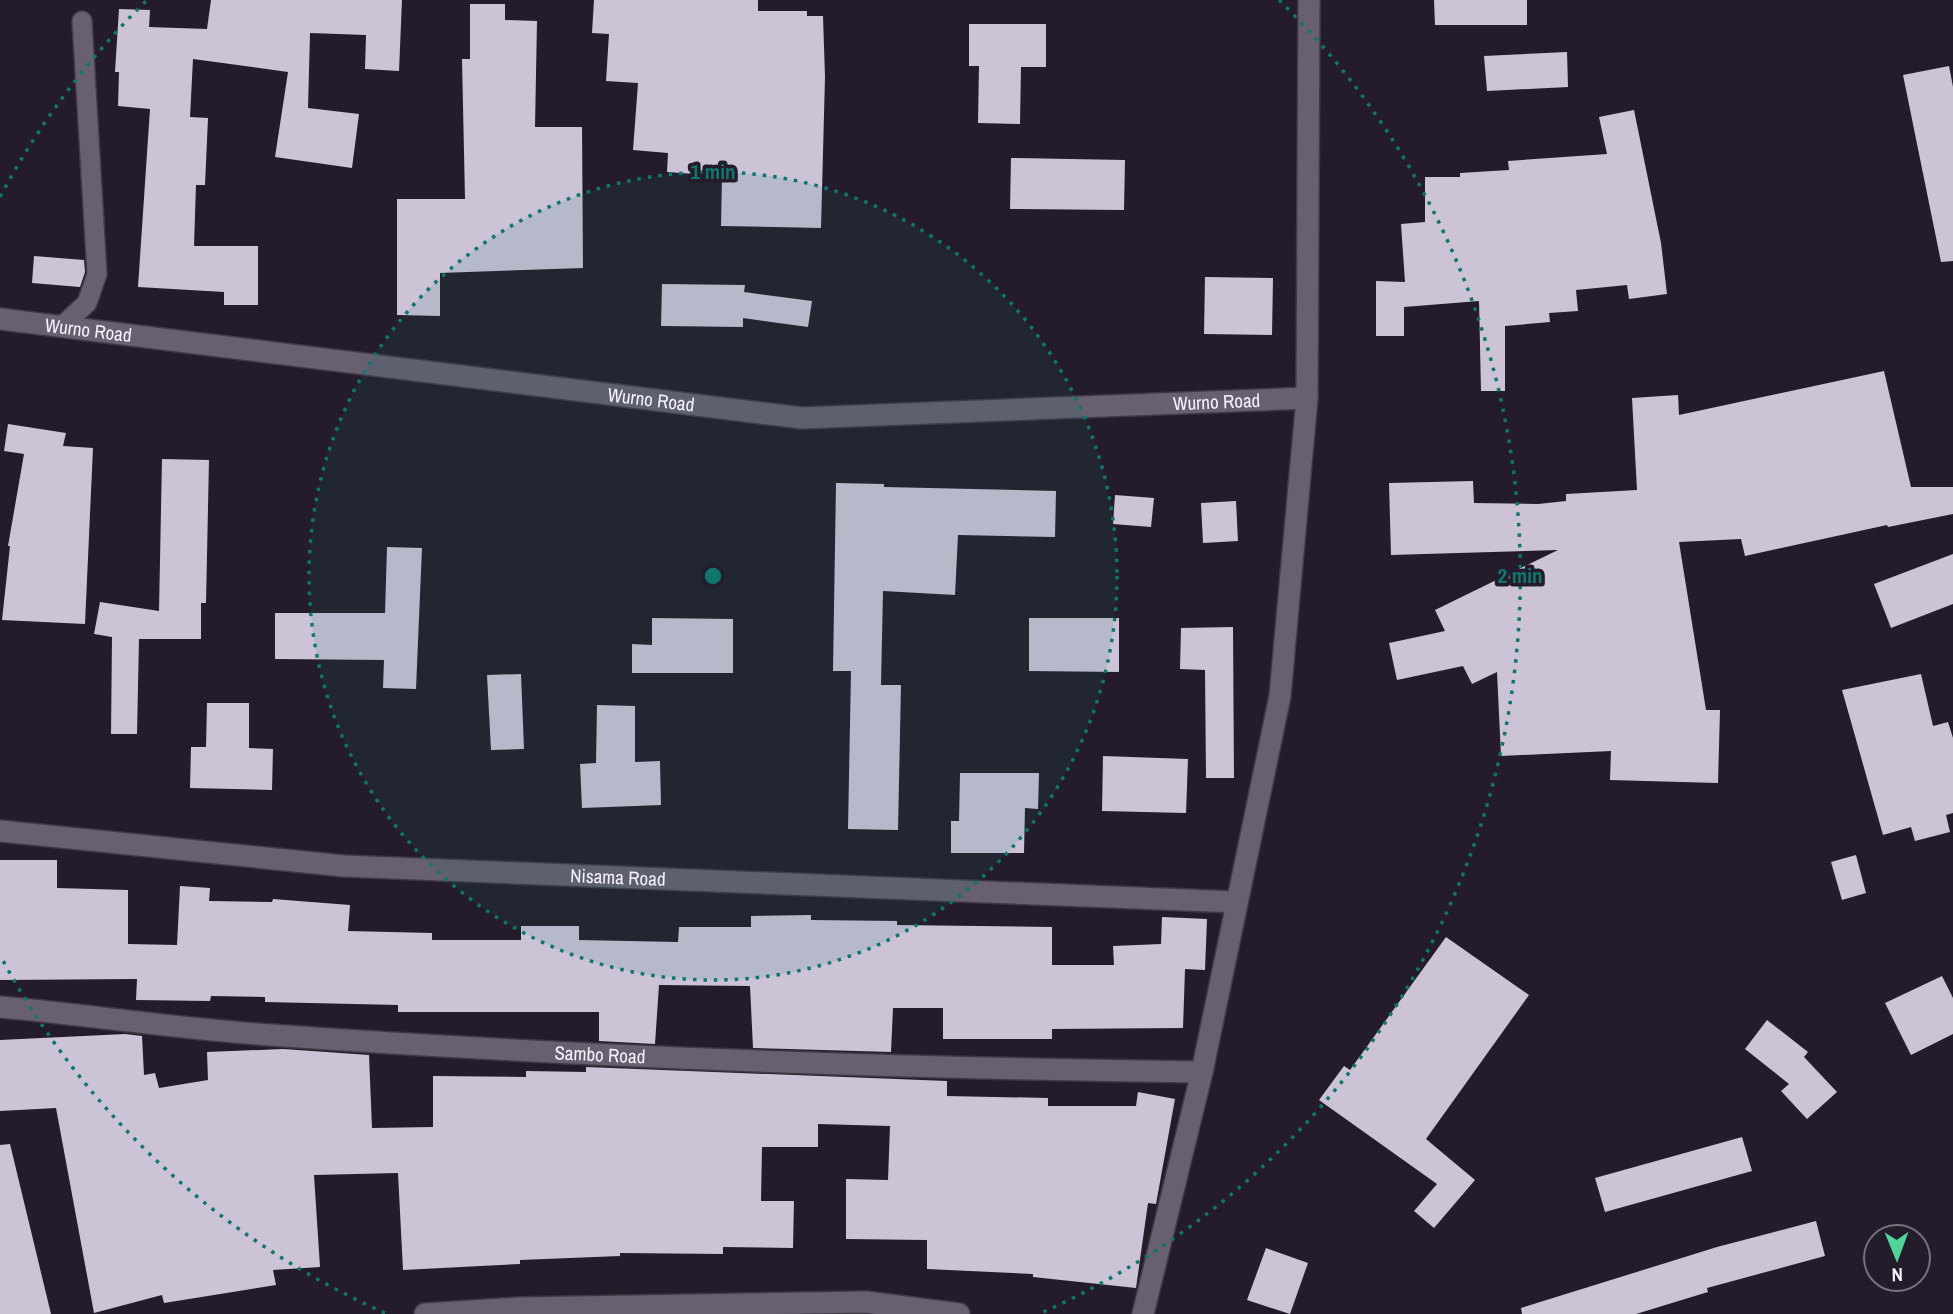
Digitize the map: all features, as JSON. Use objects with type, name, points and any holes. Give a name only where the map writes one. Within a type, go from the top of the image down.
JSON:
[{"type":"street","points":[[1143,1314],[1202,1072],[1280,696],[1307,398],[1309,0]]},
{"type":"street","name":"Wurno Road","points":[[0,319],[802,418],[1307,398]]},
{"type":"street","name":"Nisama Road","points":[[0,831],[344,866],[1236,902]]},
{"type":"street","name":"Sambo Road","points":[[0,1007],[267,1035],[597,1055],[1019,1070],[1202,1072]]},
{"type":"street","points":[[425,1314],[519,1308],[866,1302],[959,1314]]},
{"type":"lane","points":[[61,327],[87,303],[97,274],[82,20]]},
{"type":"building","points":[[211,0],[402,0],[399,71],[365,69],[366,35],[310,33],[308,108],[359,114],[352,168],[275,157],[288,72],[193,59],[190,117],[208,118],[205,185],[196,185],[194,246],[258,246],[258,305],[224,305],[224,292],[138,287],[150,109],[118,106],[119,72],[115,72],[119,9],[150,10],[149,27],[207,29]]},
{"type":"building","points":[[594,0],[758,0],[758,11],[807,11],[807,16],[823,16],[825,77],[821,228],[721,226],[722,176],[667,172],[668,153],[633,150],[638,83],[606,81],[609,34],[592,33]]},
{"type":"building","points":[[1434,0],[1527,0],[1527,25],[1435,25]]},
{"type":"building","points":[[470,4],[505,4],[505,20],[537,21],[535,127],[582,127],[583,268],[440,273],[440,316],[397,315],[397,199],[465,199],[462,59],[470,59]]},
{"type":"building","points":[[969,24],[1046,24],[1046,67],[1021,67],[1020,124],[978,123],[979,66],[969,66]]},
{"type":"building","points":[[1567,52],[1568,87],[1487,91],[1484,56]]},
{"type":"building","points":[[1949,66],[1953,87],[1953,261],[1941,262],[1903,75]]},
{"type":"building","points":[[1634,110],[1661,243],[1667,294],[1629,299],[1627,285],[1576,290],[1578,311],[1549,313],[1550,322],[1505,326],[1505,391],[1481,391],[1479,301],[1404,307],[1404,336],[1376,336],[1376,281],[1405,282],[1401,224],[1425,222],[1425,177],[1460,177],[1460,173],[1509,170],[1508,161],[1607,154],[1599,117]]},
{"type":"building","points":[[1011,158],[1125,160],[1124,210],[1010,209]]},
{"type":"building","points":[[34,256],[84,260],[85,272],[80,287],[32,283]]},
{"type":"building","points":[[1205,277],[1273,278],[1272,335],[1204,334]]},
{"type":"building","points":[[662,284],[745,285],[744,292],[812,301],[808,327],[743,318],[743,327],[661,326]]},
{"type":"building","points":[[1884,371],[1911,487],[1953,487],[1953,514],[1888,527],[1887,525],[1745,556],[1741,539],[1679,542],[1706,710],[1720,710],[1718,783],[1610,780],[1611,751],[1501,756],[1497,672],[1472,684],[1463,666],[1397,680],[1389,643],[1445,631],[1435,610],[1558,550],[1391,555],[1389,483],[1473,481],[1474,503],[1538,504],[1566,501],[1566,494],[1637,490],[1632,398],[1678,395],[1679,415]]},
{"type":"building","points":[[8,424],[66,433],[63,446],[93,448],[85,624],[2,620],[8,546],[24,454],[4,451]]},
{"type":"building","points":[[162,459],[209,460],[206,603],[201,603],[201,639],[139,639],[137,734],[111,734],[112,637],[94,634],[100,602],[159,611]]},
{"type":"building","points":[[836,483],[884,484],[884,487],[1056,491],[1055,537],[958,535],[955,595],[883,591],[881,685],[901,685],[898,830],[848,829],[851,671],[833,671]]},
{"type":"building","points":[[1115,495],[1154,498],[1151,527],[1113,524]]},
{"type":"building","points":[[1236,501],[1238,541],[1203,543],[1201,503]]},
{"type":"building","points":[[387,547],[422,548],[416,689],[383,688],[384,660],[275,659],[275,613],[385,613]]},
{"type":"building","points":[[1953,554],[1953,604],[1891,628],[1874,584]]},
{"type":"building","points":[[652,618],[733,619],[733,673],[632,673],[632,644],[652,645]]},
{"type":"building","points":[[1029,618],[1119,618],[1119,672],[1029,671]]},
{"type":"building","points":[[1233,627],[1234,778],[1206,778],[1205,670],[1180,669],[1181,628]]},
{"type":"building","points":[[521,674],[524,749],[491,750],[487,675]]},
{"type":"building","points":[[1921,674],[1933,726],[1948,722],[1953,738],[1953,813],[1946,815],[1950,832],[1915,841],[1911,827],[1883,835],[1842,690]]},
{"type":"building","points":[[207,703],[249,703],[249,748],[273,749],[272,790],[190,788],[191,747],[206,747]]},
{"type":"building","points":[[597,705],[635,706],[635,762],[660,761],[661,805],[582,808],[580,764],[596,763]]},
{"type":"building","points":[[1103,756],[1188,759],[1186,813],[1102,811]]},
{"type":"building","points":[[960,773],[1039,773],[1038,809],[1025,808],[1024,853],[951,853],[951,821],[959,821]]},
{"type":"building","points":[[1856,855],[1866,893],[1842,900],[1831,862]]},
{"type":"building","points":[[0,860],[57,860],[57,888],[128,890],[128,944],[177,945],[180,886],[210,888],[209,901],[272,902],[273,899],[350,905],[348,931],[432,933],[432,940],[521,940],[521,926],[579,926],[579,940],[678,942],[679,927],[751,927],[751,916],[811,915],[811,920],[897,921],[897,925],[1052,927],[1052,965],[1114,965],[1113,946],[1161,944],[1162,917],[1207,919],[1205,970],[1185,969],[1183,1028],[1052,1029],[1052,1039],[943,1039],[943,1008],[893,1008],[891,1052],[753,1048],[750,986],[659,985],[655,1044],[599,1041],[599,1012],[398,1012],[398,1005],[265,1002],[265,997],[211,996],[210,1001],[136,1000],[137,979],[0,980]]},
{"type":"building","points":[[1446,937],[1529,995],[1426,1139],[1475,1180],[1434,1228],[1414,1211],[1437,1184],[1319,1100],[1344,1066],[1350,1070]]},
{"type":"building","points":[[1942,976],[1953,998],[1953,1034],[1911,1055],[1885,1003]]},
{"type":"building","points":[[1767,1020],[1808,1052],[1804,1057],[1837,1092],[1807,1119],[1781,1091],[1789,1084],[1745,1049]]},
{"type":"building","points":[[125,1034],[142,1036],[144,1075],[155,1073],[159,1088],[208,1080],[207,1052],[283,1049],[369,1055],[372,1128],[433,1127],[433,1076],[526,1077],[526,1071],[586,1072],[586,1067],[947,1081],[947,1096],[1048,1098],[1048,1106],[1136,1106],[1138,1092],[1175,1099],[1156,1204],[1148,1203],[1136,1288],[1033,1277],[1033,1274],[927,1269],[927,1240],[846,1239],[846,1179],[888,1180],[890,1126],[818,1124],[818,1147],[762,1147],[761,1201],[794,1201],[793,1248],[723,1247],[723,1254],[620,1253],[620,1256],[520,1260],[520,1264],[403,1270],[398,1173],[314,1175],[320,1267],[273,1270],[276,1285],[164,1303],[162,1295],[94,1313],[56,1108],[0,1111],[0,1040]]},
{"type":"building","points":[[1742,1137],[1752,1171],[1605,1212],[1595,1178]]},
{"type":"building","points":[[10,1144],[51,1314],[0,1314],[0,1145]]},
{"type":"building","points":[[1816,1221],[1825,1256],[1707,1288],[1708,1292],[1636,1314],[1522,1314],[1521,1308],[1717,1247]]},
{"type":"building","points":[[1266,1248],[1308,1263],[1290,1314],[1247,1300]]}]
